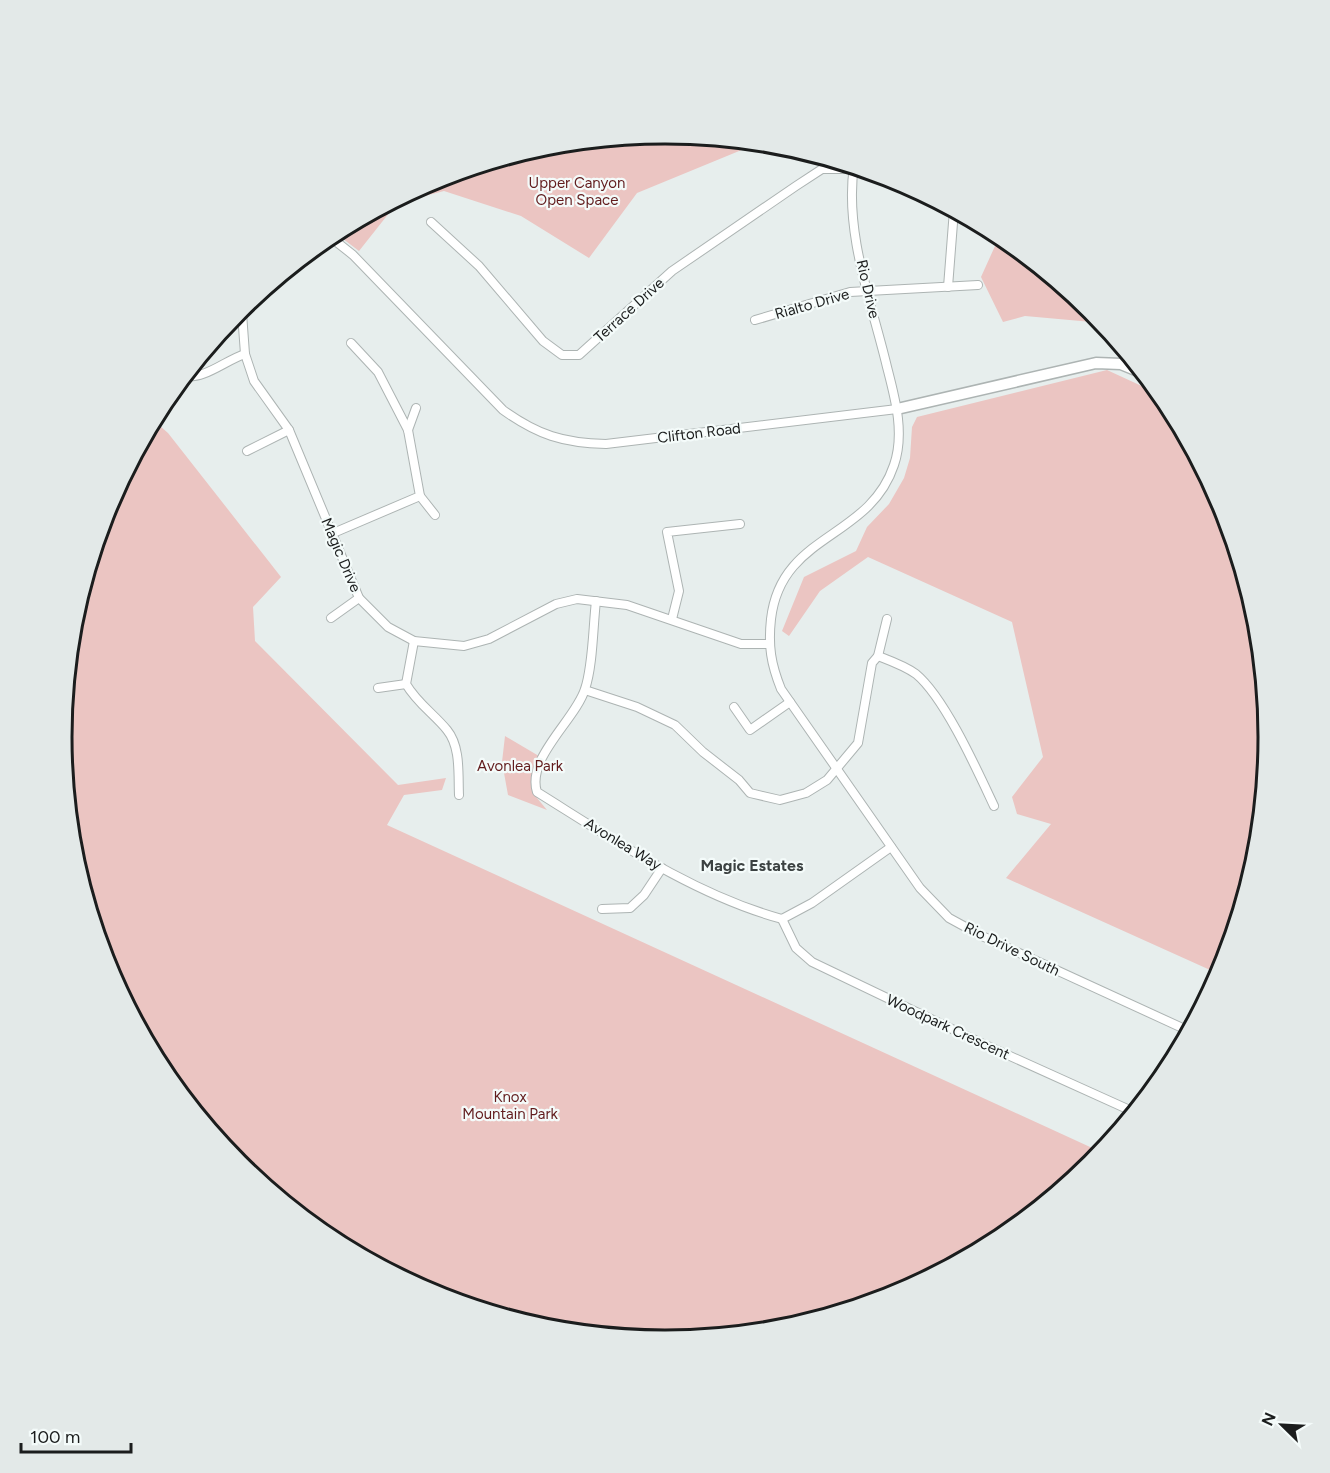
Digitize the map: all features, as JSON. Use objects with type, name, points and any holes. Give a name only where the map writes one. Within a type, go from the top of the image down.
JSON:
[{"type":"main road","name":"Clifton Road","points":[[897,409],[1096,363],[1127,366]]},
{"type":"street","name":"Terrace Drive","points":[[431,222],[479,266],[543,341],[562,354],[579,355],[672,272],[795,186],[822,170],[836,169]]},
{"type":"street","name":"Rio Drive","points":[[854,174],[855,225],[897,409]]},
{"type":"street","points":[[948,287],[953,219]]},
{"type":"street","name":"Clifton Road","points":[[337,242],[353,255],[503,410],[523,424],[547,436],[574,443],[606,444],[897,409]]},
{"type":"street","name":"Rialto Drive","points":[[755,320],[850,292],[978,285]]},
{"type":"street","name":"Magic Drive","points":[[243,321],[245,354],[254,381],[289,430],[359,598],[388,627],[414,641],[464,646],[489,639],[556,604],[576,599],[627,605],[741,644],[768,644]]},
{"type":"street","points":[[351,343],[378,372],[408,430],[420,496],[435,515]]},
{"type":"street","points":[[196,375],[203,374],[228,359],[245,354]]},
{"type":"street","points":[[408,430],[416,408]]},
{"type":"street","name":"Rio Drive South","points":[[897,409],[898,443],[895,464],[885,486],[873,504],[859,517],[818,543],[786,574],[772,610],[768,644],[772,666],[790,702],[891,848],[920,888],[949,918],[982,936],[1182,1028]]},
{"type":"street","points":[[248,451],[289,430]]},
{"type":"street","points":[[331,534],[420,496]]},
{"type":"street","points":[[672,619],[679,591],[667,532],[740,524]]},
{"type":"street","points":[[331,618],[359,598]]},
{"type":"street","name":"Avonlea Way","points":[[596,601],[585,690],[554,738],[536,774],[537,792],[662,868],[753,911],[782,919]]},
{"type":"street","points":[[585,690],[637,707],[675,725],[703,752],[739,780],[750,793],[780,800],[806,793],[827,780],[858,743],[872,663],[878,656],[887,619]]},
{"type":"street","points":[[414,641],[406,684],[415,699],[448,732],[456,749],[459,795]]},
{"type":"street","points":[[878,656],[916,674],[936,699],[969,753],[994,806]]},
{"type":"street","points":[[378,688],[406,684]]},
{"type":"street","points":[[734,707],[750,730],[790,702]]},
{"type":"street","points":[[782,919],[812,903],[891,848]]},
{"type":"street","points":[[602,909],[630,908],[644,895],[662,868]]},
{"type":"street","name":"Woodpark Crescent","points":[[782,919],[796,948],[812,962],[979,1042],[1126,1108]]},
{"type":"green space","name":"Upper Canyon Open Space","points":[[665,143],[743,149],[637,193],[589,258],[521,216],[444,191],[420,197],[474,175],[512,164],[588,149]]},
{"type":"green space","name":"Upper Canyon Open Space","points":[[390,212],[359,251],[343,239]]},
{"type":"green space","points":[[996,244],[1056,291],[1088,322],[1025,316],[1003,322],[981,277]]},
{"type":"green space","points":[[1107,370],[1143,387],[1179,440],[1197,474],[1227,546],[1247,621],[1257,698],[1257,775],[1247,852],[1227,927],[1210,970],[1006,878],[1051,824],[1017,814],[1012,797],[1043,757],[1012,622],[868,557],[820,591],[789,636],[782,631],[804,577],[856,551],[867,527],[889,504],[904,478],[910,458],[912,427],[917,417]]},
{"type":"green space","name":"Knox Mountain Park","points":[[160,426],[168,433],[281,577],[253,607],[255,641],[398,785],[446,778],[442,790],[404,795],[387,825],[1092,1148],[1026,1207],[994,1230],[927,1268],[856,1298],[818,1309],[781,1318],[704,1328],[665,1330],[588,1324],[549,1318],[474,1298],[438,1284],[368,1250],[304,1207],[246,1156],[219,1127],[172,1066],[151,1033],[133,999],[103,927],[83,852],[73,775],[72,736],[73,698],[83,621],[103,546],[117,510],[133,474]]},
{"type":"green space","name":"Avonlea Park","points":[[505,736],[544,759],[532,786],[537,798],[547,810],[508,795],[502,762]]},
{"type":"district","name":"Magic Estates","points":[[752,865]]}]
